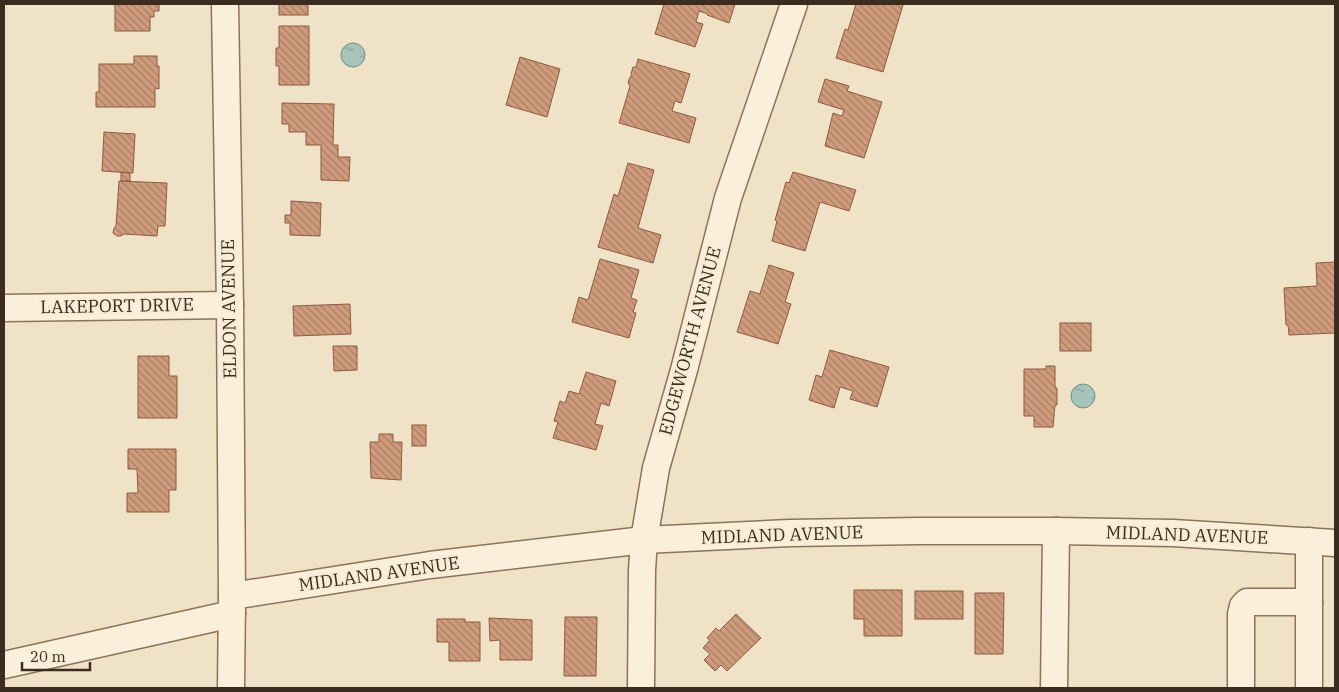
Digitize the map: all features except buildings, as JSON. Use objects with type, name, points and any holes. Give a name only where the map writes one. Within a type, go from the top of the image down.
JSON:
[{"type":"street","name":"ELDON AVENUE","points":[[225,4],[230,305],[232,605],[230,688]]},
{"type":"street","name":"EDGEWORTH AVENUE","points":[[641,688],[644,540],[656,468],[682,378],[728,198],[794,4]]},
{"type":"street","name":"LAKEPORT DRIVE","points":[[4,308],[230,305]]},
{"type":"street","name":"MIDLAND AVENUE","points":[[4,664],[232,605],[386,571],[644,540],[834,532],[1056,531],[1173,533],[1335,543]]},
{"type":"street","points":[[1054,688],[1056,531]]},
{"type":"street","points":[[1309,541],[1309,688]]},
{"type":"street","points":[[1241,688],[1241,614],[1243,606],[1247,602],[1309,602]]},
{"type":"water","points":[[353,43],[362,46],[365,55],[362,64],[353,67],[344,64],[341,55],[344,46]]},
{"type":"water","points":[[1083,384],[1092,387],[1095,396],[1092,405],[1083,408],[1074,405],[1071,396],[1074,387]]}]
